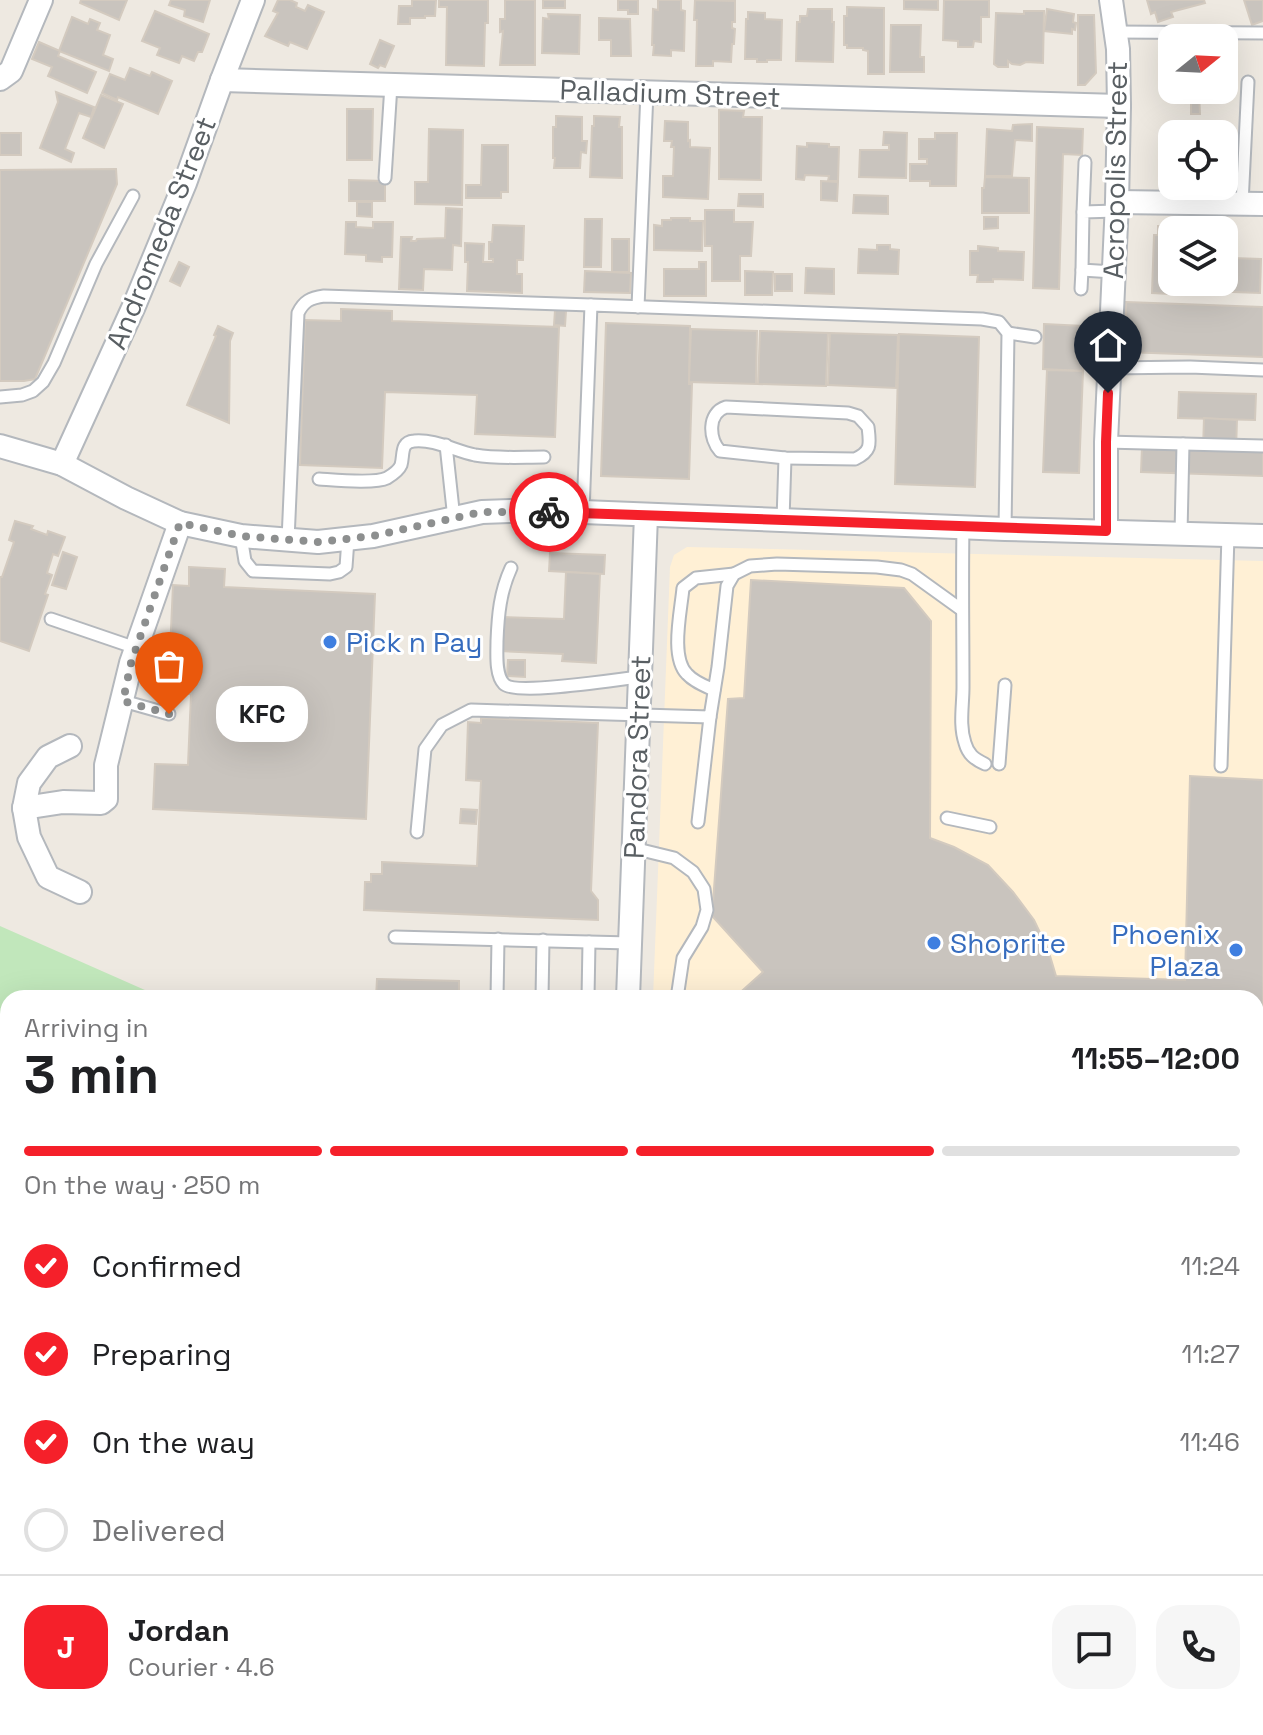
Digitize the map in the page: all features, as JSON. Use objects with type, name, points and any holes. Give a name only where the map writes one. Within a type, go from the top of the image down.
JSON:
[{"type":"street","points":[[0,79],[11,71],[41,0]]},
{"type":"street","name":"Andromeda Street","points":[[62,464],[168,224],[253,0]]},
{"type":"street","name":"Acropolis Street","points":[[1106,531],[1106,442],[1119,106],[1118,49],[1111,0]]},
{"type":"street","name":"Palladium Street","points":[[222,80],[1119,106]]},
{"type":"street","points":[[1116,207],[1253,204]]},
{"type":"street","points":[[0,446],[62,464],[180,523],[241,536],[288,540],[318,542],[373,536],[482,512],[583,512],[1263,536]]},
{"type":"street","name":"Pandora Street","points":[[628,990],[646,515]]},
{"type":"street","points":[[24,808],[63,802],[101,803],[106,799],[106,765],[112,736],[140,659],[180,523]]},
{"type":"street","points":[[70,746],[48,757],[29,783],[24,808],[29,837],[48,877],[80,892]]},
{"type":"lane","points":[[1116,32],[1263,33]]},
{"type":"lane","points":[[1248,82],[1253,204]]},
{"type":"lane","points":[[385,178],[391,85]]},
{"type":"lane","points":[[638,307],[647,92]]},
{"type":"lane","points":[[1081,289],[1085,162]]},
{"type":"lane","points":[[0,397],[22,395],[43,382],[96,264],[133,196]]},
{"type":"lane","points":[[1083,212],[1116,207]]},
{"type":"lane","points":[[1082,270],[1113,272]]},
{"type":"lane","points":[[288,540],[298,313],[303,303],[324,296],[999,322],[1008,333],[1005,529]]},
{"type":"lane","points":[[583,512],[591,305]]},
{"type":"lane","points":[[1008,333],[1035,337]]},
{"type":"lane","points":[[1109,368],[1263,370]]},
{"type":"lane","points":[[726,407],[848,413],[858,416],[868,427],[868,449],[855,459],[785,458],[720,451],[711,438],[715,413],[726,407]]},
{"type":"lane","points":[[319,479],[380,481],[401,466],[403,449],[411,441],[446,445],[473,454],[544,457]]},
{"type":"lane","points":[[1106,442],[1263,446]]},
{"type":"lane","points":[[1181,533],[1183,444]]},
{"type":"lane","points":[[446,445],[454,519]]},
{"type":"lane","points":[[783,520],[785,458]]},
{"type":"lane","points":[[963,527],[961,726],[968,752],[985,764]]},
{"type":"lane","points":[[1221,766],[1228,534]]},
{"type":"lane","points":[[241,536],[245,561],[253,571],[330,574],[346,567],[348,539]]},
{"type":"lane","points":[[714,690],[693,680],[680,665],[677,650],[683,588],[696,578],[734,574],[750,566],[777,564],[877,567],[912,574],[962,610]]},
{"type":"lane","points":[[511,568],[500,600],[497,645],[499,677],[505,685],[517,689],[551,687],[640,677]]},
{"type":"lane","points":[[698,822],[727,586],[734,574]]},
{"type":"lane","points":[[51,619],[140,659]]},
{"type":"lane","points":[[999,764],[1005,685]]},
{"type":"lane","points":[[123,701],[169,714]]},
{"type":"lane","points":[[417,832],[425,749],[442,725],[471,710],[710,717]]},
{"type":"lane","points":[[947,818],[990,827]]},
{"type":"lane","points":[[633,848],[674,858],[693,872],[704,889],[707,910],[702,927],[683,958],[678,990]]},
{"type":"lane","points":[[395,937],[630,943]]},
{"type":"lane","points":[[497,990],[498,939]]},
{"type":"lane","points":[[542,990],[543,940]]},
{"type":"lane","points":[[588,990],[589,942]]},
{"type":"shaded area","points":[[687,547],[1263,561],[1263,990],[653,990],[670,567],[674,555]]},
{"type":"green space","points":[[0,926],[145,990],[0,990]]},
{"type":"building","points":[[81,0],[127,0],[119,20],[80,3]]},
{"type":"building","points":[[171,0],[210,0],[203,22],[184,16],[185,10],[169,5]]},
{"type":"building","points":[[278,0],[290,0],[305,11],[308,5],[324,12],[307,49],[290,42],[288,46],[265,36],[278,13],[273,11]]},
{"type":"building","points":[[412,0],[436,0],[435,16],[410,18],[410,24],[398,24],[399,6],[412,6]]},
{"type":"building","points":[[439,0],[488,0],[484,66],[446,65],[447,7],[439,7]]},
{"type":"building","points":[[505,0],[535,0],[535,65],[500,65],[503,31],[500,32],[500,19],[505,19]]},
{"type":"building","points":[[543,0],[565,0],[565,8],[543,8]]},
{"type":"building","points":[[618,0],[638,0],[638,14],[618,10]]},
{"type":"building","points":[[658,0],[681,0],[681,10],[685,11],[684,51],[671,50],[671,56],[653,55],[653,9],[658,10]]},
{"type":"building","points":[[695,0],[735,1],[731,62],[713,61],[713,66],[696,66]]},
{"type":"building","points":[[904,0],[938,0],[938,10],[904,9]]},
{"type":"building","points":[[944,0],[989,0],[989,17],[981,17],[981,42],[974,41],[973,47],[958,47],[958,41],[943,40]]},
{"type":"building","points":[[1147,0],[1204,0],[1205,3],[1171,12],[1173,17],[1158,22],[1155,12],[1151,14]]},
{"type":"building","points":[[1244,0],[1263,0],[1263,21],[1252,25]]},
{"type":"building","points":[[847,7],[884,8],[884,74],[868,74],[868,51],[844,45]]},
{"type":"building","points":[[808,9],[832,9],[833,62],[796,61],[797,22],[800,22],[800,16],[807,16]]},
{"type":"building","points":[[1047,9],[1074,14],[1073,22],[1076,23],[1072,34],[1044,31]]},
{"type":"building","points":[[155,11],[209,34],[202,52],[198,52],[194,61],[182,56],[179,63],[157,55],[160,48],[142,41]]},
{"type":"building","points":[[1024,11],[1044,11],[1043,63],[1026,62],[1020,65],[1008,61],[1008,67],[998,67],[994,64],[996,13],[1024,14]]},
{"type":"building","points":[[748,12],[765,13],[765,19],[782,20],[781,60],[757,62],[757,59],[745,59]]},
{"type":"building","points":[[548,14],[580,15],[579,54],[542,53],[543,18],[549,19]]},
{"type":"building","points":[[1078,15],[1094,15],[1096,73],[1085,85],[1078,85]]},
{"type":"building","points":[[72,17],[88,24],[90,19],[100,23],[97,30],[110,35],[103,55],[113,59],[109,71],[59,51]]},
{"type":"building","points":[[599,18],[630,19],[631,56],[611,56],[611,40],[599,40]]},
{"type":"building","points":[[891,25],[921,25],[920,57],[924,57],[924,72],[890,72]]},
{"type":"building","points":[[380,40],[394,46],[385,67],[380,65],[378,68],[370,64]]},
{"type":"building","points":[[39,42],[60,51],[58,56],[96,72],[87,93],[48,76],[52,67],[32,59]]},
{"type":"building","points":[[130,68],[150,76],[152,72],[172,81],[158,114],[102,93],[110,74],[125,80]]},
{"type":"building","points":[[56,92],[94,107],[91,117],[79,113],[65,149],[74,153],[71,162],[40,148],[58,102]]},
{"type":"building","points":[[101,95],[123,104],[104,148],[83,138]]},
{"type":"building","points":[[1191,104],[1200,104],[1200,114],[1191,114]]},
{"type":"building","points":[[347,109],[373,109],[372,160],[347,160]]},
{"type":"building","points":[[719,110],[744,111],[743,117],[762,117],[761,180],[719,179]]},
{"type":"building","points":[[556,116],[582,117],[582,141],[587,141],[586,153],[581,152],[580,168],[554,168],[553,127],[556,127]]},
{"type":"building","points":[[594,116],[620,117],[622,178],[590,177]]},
{"type":"building","points":[[665,121],[688,122],[690,147],[710,148],[708,199],[663,197],[663,176],[673,176],[674,147],[671,147],[672,141],[664,141]]},
{"type":"building","points":[[1032,124],[1032,141],[1015,140],[1012,176],[985,176],[987,129],[1012,131],[1013,125]]},
{"type":"building","points":[[1037,127],[1083,129],[1082,155],[1063,154],[1059,289],[1033,288]]},
{"type":"building","points":[[429,129],[463,130],[462,205],[415,204],[415,182],[428,182]]},
{"type":"building","points":[[884,132],[907,133],[906,178],[859,177],[860,150],[889,150],[889,145],[883,145]]},
{"type":"building","points":[[0,133],[21,133],[21,155],[0,155]]},
{"type":"building","points":[[935,133],[957,133],[956,186],[930,186],[930,181],[910,181],[910,164],[927,164],[927,159],[919,159],[919,139],[935,139]]},
{"type":"building","points":[[807,143],[839,147],[838,181],[828,181],[829,176],[805,175],[804,180],[796,179],[797,146],[807,147]]},
{"type":"building","points":[[482,145],[508,145],[508,192],[501,192],[501,198],[466,198],[466,185],[481,185]]},
{"type":"building","points":[[116,169],[117,184],[35,379],[0,381],[0,170]]},
{"type":"building","points":[[985,177],[1029,178],[1029,213],[982,213]]},
{"type":"building","points":[[349,180],[385,181],[385,201],[349,201]]},
{"type":"building","points":[[821,181],[838,182],[837,201],[821,200]]},
{"type":"building","points":[[739,194],[763,194],[763,207],[738,206]]},
{"type":"building","points":[[854,195],[888,196],[888,214],[853,213]]},
{"type":"building","points":[[357,202],[372,202],[372,217],[357,216]]},
{"type":"building","points":[[446,208],[462,209],[461,246],[453,245],[452,270],[424,269],[423,290],[399,289],[401,237],[412,237],[411,241],[445,238]]},
{"type":"building","points":[[705,210],[734,210],[734,222],[753,222],[751,256],[740,256],[740,281],[712,281],[712,246],[705,246]]},
{"type":"building","points":[[984,217],[998,217],[998,228],[984,229]]},
{"type":"building","points":[[585,219],[602,219],[601,267],[584,267]]},
{"type":"building","points":[[662,220],[703,221],[702,251],[654,250],[654,225],[662,226]]},
{"type":"building","points":[[346,222],[356,222],[356,227],[373,228],[373,222],[393,222],[392,257],[382,257],[382,262],[366,261],[366,255],[345,254]]},
{"type":"building","points":[[493,225],[524,226],[523,260],[517,260],[517,274],[522,274],[522,293],[467,291],[465,243],[484,244],[483,262],[493,262],[489,259],[489,242],[492,242]]},
{"type":"building","points":[[1154,235],[1158,235],[1158,293],[1152,293]]},
{"type":"building","points":[[612,239],[629,239],[629,272],[612,272]]},
{"type":"building","points":[[877,245],[890,245],[890,249],[899,250],[898,274],[858,273],[859,249],[877,250]]},
{"type":"building","points":[[978,246],[1024,252],[1023,280],[977,282],[978,275],[970,275],[970,251],[978,251]]},
{"type":"building","points":[[1238,258],[1261,259],[1260,293],[1238,292]]},
{"type":"building","points":[[179,262],[189,267],[180,286],[170,281]]},
{"type":"building","points":[[699,262],[706,262],[706,296],[664,296],[664,269],[699,269]]},
{"type":"building","points":[[806,268],[834,269],[834,294],[805,293]]},
{"type":"building","points":[[585,271],[631,273],[630,293],[584,292]]},
{"type":"building","points":[[745,271],[773,272],[772,295],[745,295]]},
{"type":"building","points":[[775,274],[792,274],[792,291],[775,291]]},
{"type":"building","points":[[1126,302],[1263,307],[1263,357],[1125,352]]},
{"type":"building","points":[[341,309],[392,311],[392,321],[559,327],[555,437],[475,434],[477,395],[385,392],[382,468],[300,465],[305,320],[341,321]]},
{"type":"building","points":[[555,310],[566,311],[565,326],[554,325]]},
{"type":"building","points":[[606,323],[690,326],[689,479],[601,476]]},
{"type":"building","points":[[1044,324],[1084,326],[1083,371],[1043,369]]},
{"type":"building","points":[[218,326],[233,333],[230,341],[229,423],[187,405]]},
{"type":"building","points":[[691,329],[757,331],[756,384],[689,382]]},
{"type":"building","points":[[760,331],[828,333],[826,386],[758,384]]},
{"type":"building","points":[[830,333],[898,335],[896,388],[828,385]]},
{"type":"building","points":[[899,334],[979,337],[975,487],[895,484]]},
{"type":"building","points":[[1047,370],[1083,371],[1079,473],[1043,472]]},
{"type":"building","points":[[1179,392],[1256,394],[1255,420],[1178,418]]},
{"type":"building","points":[[1204,418],[1237,420],[1236,450],[1263,451],[1263,476],[1141,472],[1142,447],[1203,449]]},
{"type":"building","points":[[15,521],[33,526],[31,529],[47,535],[48,531],[65,537],[58,556],[53,554],[47,573],[52,575],[45,594],[48,595],[29,651],[0,641],[0,577],[14,542],[9,540]]},
{"type":"building","points":[[63,552],[77,557],[66,589],[52,585]]},
{"type":"building","points":[[550,553],[605,555],[604,574],[549,571]]},
{"type":"building","points":[[189,567],[225,569],[224,587],[375,594],[366,819],[153,809],[155,764],[188,765],[191,694],[158,692],[160,651],[170,651],[173,585],[189,586]]},
{"type":"building","points":[[566,572],[600,574],[596,663],[562,661],[563,654],[500,651],[501,617],[564,619]]},
{"type":"building","points":[[751,580],[904,588],[931,621],[930,838],[988,865],[1013,892],[1034,920],[1048,949],[1056,976],[1185,980],[1190,776],[1263,780],[1263,990],[743,990],[763,972],[712,916],[728,699],[744,698]]},
{"type":"building","points":[[508,660],[525,660],[525,677],[507,676]]},
{"type":"building","points":[[481,718],[598,723],[591,891],[598,900],[598,920],[364,910],[365,882],[371,882],[371,874],[382,874],[382,862],[477,866],[481,781],[466,780],[468,722],[481,723]]},
{"type":"building","points":[[461,809],[477,810],[476,824],[460,823]]},
{"type":"building","points":[[377,979],[459,981],[459,990],[376,990]]},
{"type":"way so far","points":[[169,714],[123,701],[131,663],[180,523],[241,536],[318,542],[373,536],[482,512],[549,512]]},
{"type":"place","name":"Pick n Pay","points":[[330,642]]},
{"type":"place","name":"KFC","points":[[169,714]]},
{"type":"place","name":"Shoprite","points":[[934,943]]},
{"type":"place","name":"Phoenix Plaza","points":[[1236,950]]},
{"type":"route","points":[[549,512],[1106,531],[1108,393]]}]
